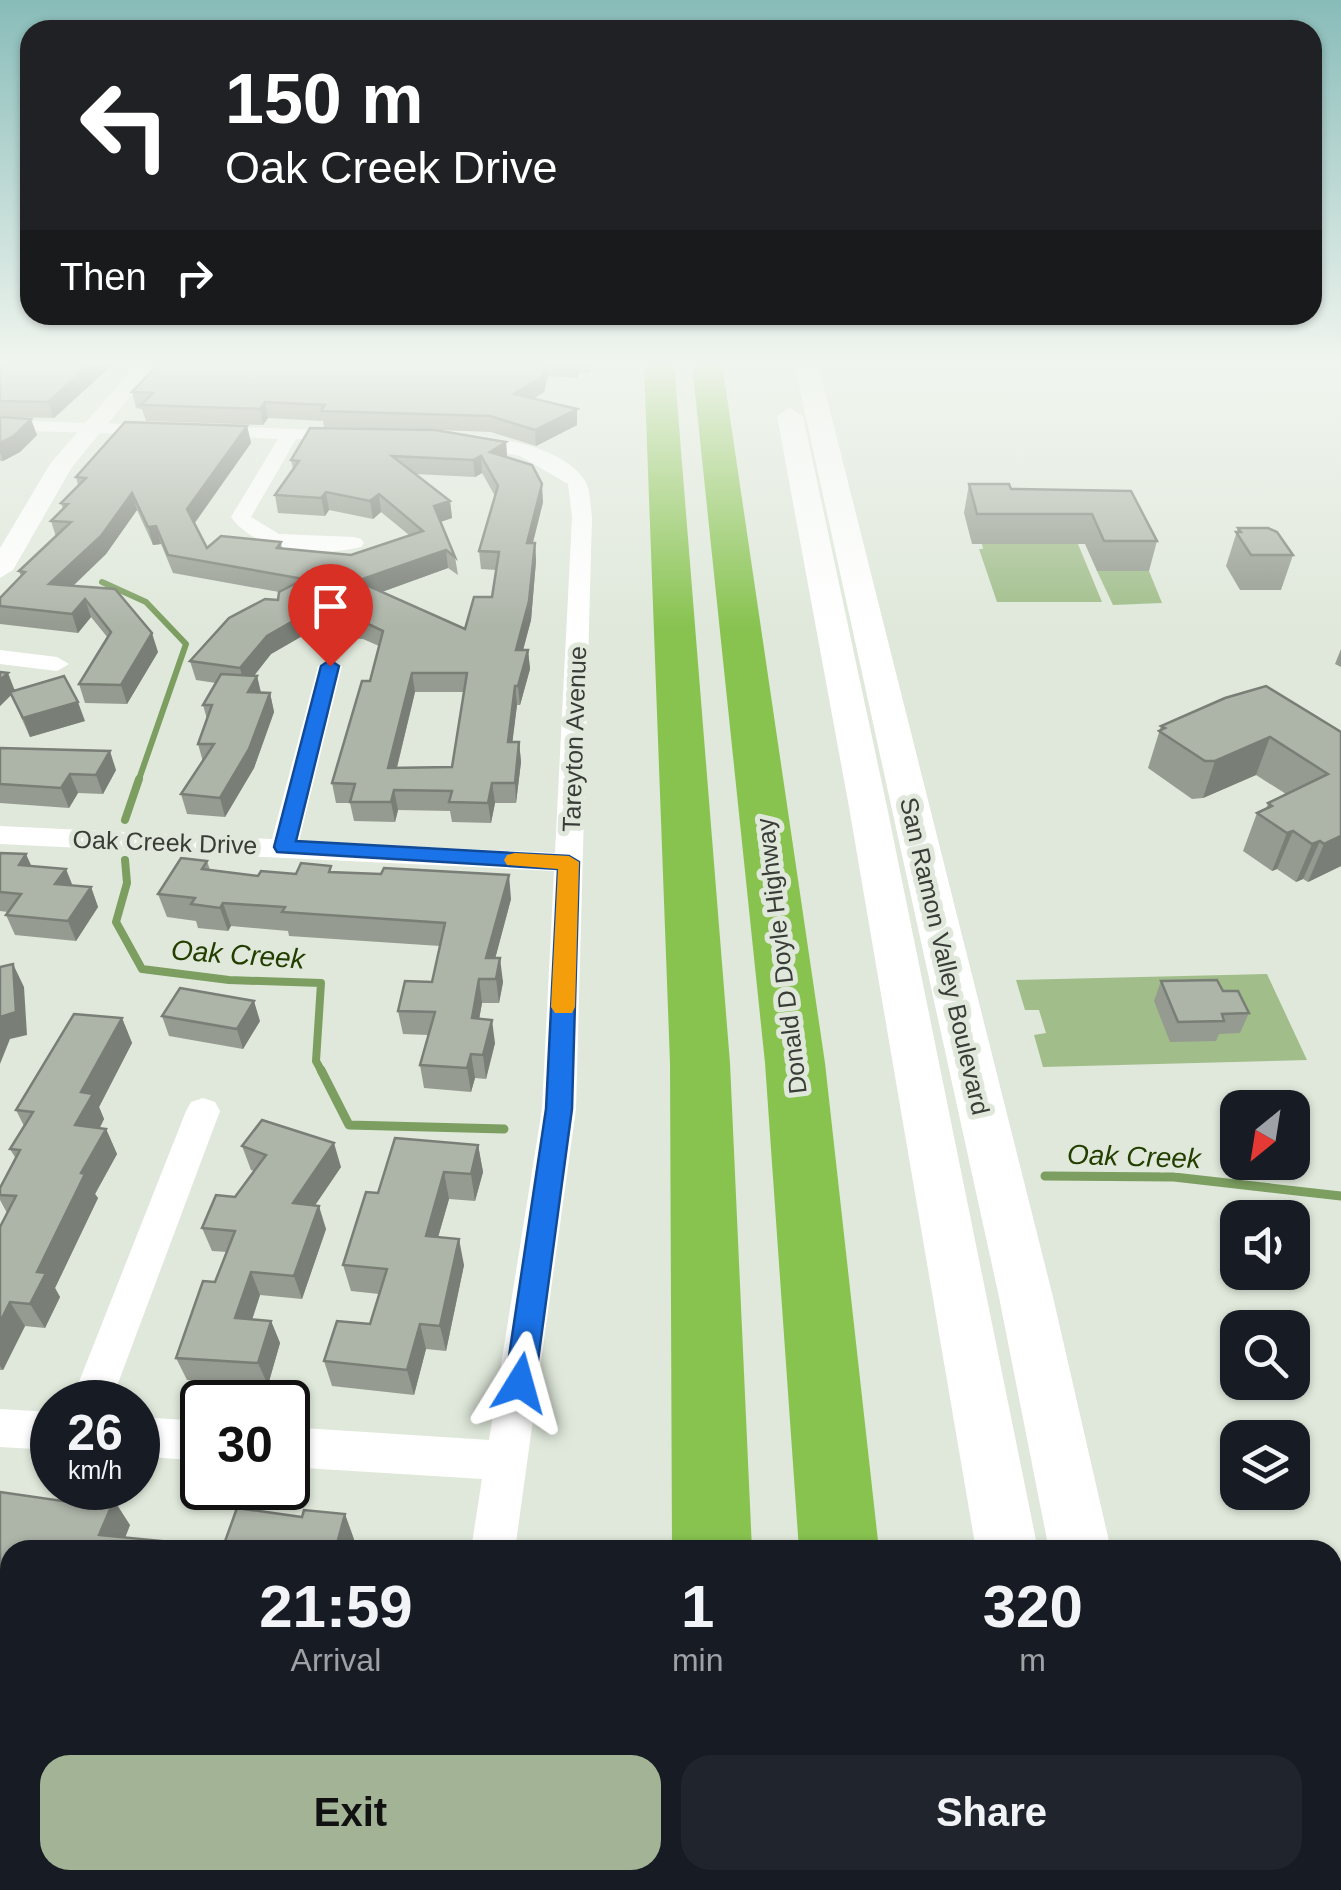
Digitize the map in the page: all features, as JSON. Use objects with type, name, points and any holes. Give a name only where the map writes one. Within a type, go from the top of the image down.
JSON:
[{"type":"highway","points":[[664,451],[700,1063],[712,1540]]},
{"type":"highway","name":"Donald D Doyle Highway","points":[[718,451],[795,1063],[838,1540]]},
{"type":"main road","name":"San Ramon Valley Boulevard","points":[[806,451],[1005,1540]]},
{"type":"main road","name":"San Ramon Valley Boulevard","points":[[809,451],[1026,1297],[1078,1540]]},
{"type":"street","points":[[0,570],[72,451]]},
{"type":"street","points":[[280,451],[241,517],[247,528],[272,538],[354,543]]},
{"type":"street","name":"Tareyton Avenue","points":[[495,1540],[559,1109],[582,517],[577,482],[557,464],[528,451]]},
{"type":"street","points":[[0,656],[57,664]]},
{"type":"street","points":[[284,847],[330,666]]},
{"type":"street","name":"Oak Creek Drive","points":[[0,835],[569,862]]},
{"type":"street","points":[[99,1380],[203,1111]]},
{"type":"street","points":[[0,1428],[30,1430]]},
{"type":"street","points":[[310,1447],[509,1461]]},
{"type":"green space","points":[[982,544],[1078,544],[1102,602],[997,602],[979,549],[983,549]]},
{"type":"green space","points":[[1097,571],[1149,571],[1162,603],[1113,605]]},
{"type":"green space","points":[[1267,974],[1307,1060],[1043,1067],[1034,1035],[1046,1033],[1039,1010],[1025,1010],[1016,980]]},
{"type":"building","points":[[99,451],[229,451],[187,509],[207,548],[221,536],[281,542],[277,548],[351,555],[423,531],[379,494],[370,501],[326,492],[321,498],[275,495],[299,461],[291,460],[296,451],[491,451],[532,465],[542,484],[527,543],[535,543],[529,601],[516,650],[528,650],[515,686],[508,742],[519,742],[515,783],[492,783],[488,803],[449,802],[452,791],[394,790],[391,802],[350,802],[355,784],[332,783],[362,681],[370,681],[383,631],[360,620],[300,617],[267,636],[240,668],[190,661],[229,618],[265,599],[278,600],[279,592],[304,579],[168,555],[156,526],[148,527],[132,493],[101,536],[49,584],[115,589],[152,633],[121,685],[79,684],[111,632],[85,599],[72,614],[0,606],[0,598],[25,572],[19,571],[71,522],[51,521],[68,504],[61,503],[86,478],[76,477]],"holes":[[[392,456],[473,460],[481,456],[498,486],[479,551],[499,552],[492,597],[474,597],[465,629],[357,581],[446,550],[455,557],[434,506],[450,501]],[[412,673],[467,673],[452,767],[388,768]]]},
{"type":"building","points":[[969,484],[1009,484],[1011,489],[1131,491],[1157,541],[1104,541],[1092,514],[977,514]]},
{"type":"building","points":[[1238,528],[1268,528],[1277,532],[1293,555],[1251,555],[1236,532],[1241,532]]},
{"type":"building","points":[[221,674],[257,676],[248,692],[270,693],[249,749],[220,798],[181,794],[214,744],[198,744],[212,705],[203,705]]},
{"type":"building","points":[[64,676],[78,702],[23,718],[10,692]]},
{"type":"building","points":[[1266,686],[1341,732],[1341,836],[1324,844],[1312,844],[1293,831],[1287,833],[1257,813],[1272,806],[1268,803],[1328,774],[1270,737],[1215,761],[1205,761],[1159,731],[1165,728],[1161,726],[1225,698]]},
{"type":"building","points":[[0,748],[110,751],[96,775],[70,774],[61,788],[0,784]]},
{"type":"building","points":[[0,853],[26,854],[19,865],[66,869],[55,884],[91,887],[68,921],[6,915],[21,894],[0,892]]},
{"type":"building","points":[[181,858],[207,861],[202,869],[258,876],[261,871],[296,874],[301,863],[331,866],[329,872],[381,874],[384,868],[509,875],[486,958],[500,958],[496,979],[479,979],[472,1018],[492,1020],[483,1055],[471,1054],[467,1068],[420,1065],[435,1012],[398,1011],[405,981],[432,982],[445,923],[282,912],[285,907],[223,903],[220,908],[191,904],[195,898],[158,894]]},
{"type":"building","points":[[13,964],[16,1012],[0,1017],[0,967]]},
{"type":"building","points":[[1217,980],[1223,991],[1238,991],[1249,1013],[1222,1014],[1224,1021],[1178,1022],[1161,981]]},
{"type":"building","points":[[180,988],[254,1001],[237,1029],[162,1016]]},
{"type":"building","points":[[74,1014],[122,1018],[81,1092],[93,1094],[75,1125],[106,1129],[81,1173],[85,1174],[37,1272],[46,1273],[30,1304],[10,1302],[0,1322],[0,1227],[16,1196],[0,1195],[0,1188],[20,1150],[10,1149],[33,1112],[16,1110]]},
{"type":"building","points":[[262,1120],[334,1143],[293,1203],[319,1206],[294,1276],[251,1272],[235,1318],[271,1321],[258,1363],[176,1358],[203,1281],[215,1282],[235,1231],[202,1228],[216,1195],[235,1197],[266,1155],[242,1146]]},
{"type":"building","points":[[395,1138],[478,1145],[471,1174],[444,1172],[426,1236],[459,1239],[440,1326],[420,1324],[407,1370],[324,1361],[337,1321],[370,1324],[387,1269],[343,1265],[366,1192],[378,1193]]},
{"type":"building","points":[[0,1492],[30,1496],[30,1510],[110,1510],[99,1535],[151,1540],[0,1540]]},
{"type":"building","points":[[236,1510],[302,1517],[304,1510],[345,1514],[338,1540],[226,1540]]},
{"type":"waterway","name":"Oak Creek","points":[[102,582],[146,602],[186,644],[138,782]]},
{"type":"waterway","name":"Oak Creek","points":[[125,820],[139,779]]},
{"type":"waterway","name":"Oak Creek","points":[[125,860],[127,883],[116,922],[142,969],[229,980],[321,983],[316,1061],[322,1072]]},
{"type":"waterway","name":"Oak Creek","points":[[321,1070],[349,1125],[504,1129]]},
{"type":"waterway","name":"Oak Creek","points":[[1045,1176],[1174,1177],[1341,1196]]},
{"type":"slow traffic","points":[[515,860],[569,862],[563,1007]]},
{"type":"route","points":[[330,666],[284,847],[569,862],[559,1109],[520,1383]]}]
